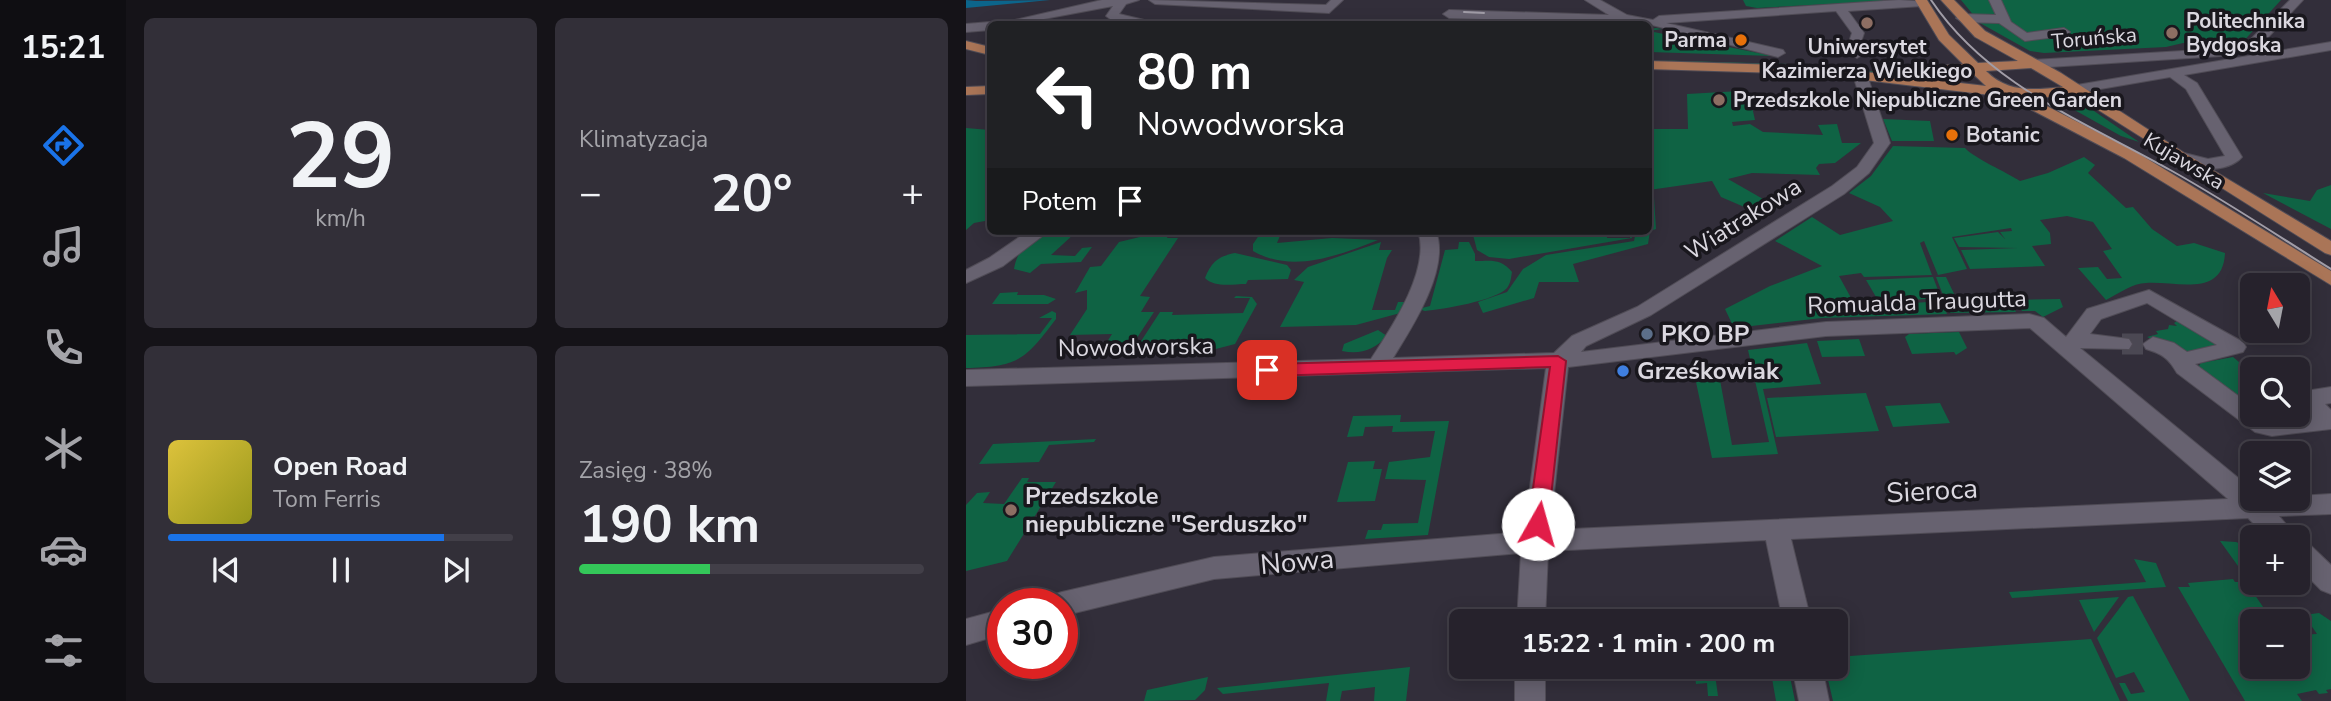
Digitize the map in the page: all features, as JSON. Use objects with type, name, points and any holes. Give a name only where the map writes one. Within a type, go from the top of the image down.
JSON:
[{"type":"main road","name":"Kujawska","points":[[1947,0],[1962,18],[2003,49],[2077,89],[2180,157],[2331,249]]},
{"type":"main road","points":[[1921,1],[1937,28],[1972,68],[2008,93]]},
{"type":"main road","points":[[968,47],[987,50]]},
{"type":"main road","points":[[1652,58],[1897,71],[2033,64]]},
{"type":"main road","points":[[1652,65],[1816,67],[2008,93],[2042,94],[2077,89]]},
{"type":"main road","points":[[966,91],[987,90]]},
{"type":"main road","name":"Kujawska","points":[[2008,93],[2138,160],[2331,279]]},
{"type":"street","points":[[1016,21],[1081,6],[1133,0]]},
{"type":"street","points":[[1154,0],[1333,4]]},
{"type":"street","points":[[1443,21],[1460,0]]},
{"type":"street","points":[[1585,0],[1591,0],[1639,21]]},
{"type":"street","points":[[1735,0],[1743,13]]},
{"type":"street","points":[[1995,0],[2003,19],[2025,37],[2064,32]]},
{"type":"street","points":[[2253,45],[2297,0]]},
{"type":"street","points":[[1122,1],[1112,16],[1126,21]]},
{"type":"street","points":[[1652,23],[1673,17],[1921,1]]},
{"type":"street","points":[[1073,21],[1081,6]]},
{"type":"street","points":[[1840,8],[1858,33],[1855,42],[1857,54]]},
{"type":"street","points":[[1449,13],[1631,19]]},
{"type":"street","points":[[1962,18],[2003,19]]},
{"type":"street","points":[[1652,25],[1749,49],[1778,53]]},
{"type":"street","name":"Toruńska","points":[[2077,89],[2169,71],[2331,46]]},
{"type":"street","name":"Toruńska","points":[[2033,64],[2175,53],[2284,53]]},
{"type":"street","points":[[2169,71],[2192,86],[2234,155],[2230,161],[2213,164],[2180,157]]},
{"type":"street","name":"Wiatrakowa","points":[[1558,361],[1569,355],[1579,341],[1653,306],[1859,175],[1882,142],[1860,75]]},
{"type":"street","points":[[966,277],[996,262],[1034,235]]},
{"type":"street","points":[[1377,367],[1413,311],[1432,245],[1428,235]]},
{"type":"street","points":[[2071,345],[2094,314],[2150,296],[2236,347],[2184,360]]},
{"type":"street","name":"Romualda Traugutta","points":[[1558,361],[1826,328],[1982,321],[2037,323],[2071,345],[2240,496]]},
{"type":"street","points":[[2071,345],[2122,344]]},
{"type":"street","points":[[2153,344],[2167,348],[2184,360],[2185,368],[2263,426],[2272,428],[2330,421]]},
{"type":"street","points":[[1532,609],[1536,542],[1558,361]]},
{"type":"street","name":"Nowodworska","points":[[966,378],[1558,361]]},
{"type":"street","points":[[2330,421],[2314,407],[2313,401],[2320,396],[2331,395]]},
{"type":"street","name":"Sieroca","points":[[2310,505],[2331,504]]},
{"type":"street","name":"Sieroca","points":[[1536,542],[2240,509]]},
{"type":"street","name":"Romualda Traugutta","points":[[2257,511],[2272,525]]},
{"type":"street","points":[[1776,529],[1794,609]]},
{"type":"street","name":"Nowa","points":[[1078,600],[1153,580],[1214,568],[1536,542]]},
{"type":"street","points":[[2310,562],[2331,582]]},
{"type":"street","points":[[966,632],[987,626]]},
{"type":"street","points":[[1530,679],[1530,701]]},
{"type":"street","points":[[1809,679],[1814,701]]},
{"type":"green space","points":[[1743,0],[1903,0],[1757,8],[1746,6]]},
{"type":"green space","points":[[1961,0],[2281,0],[2241,44],[2183,43],[2166,47],[2044,53],[2030,51],[1980,23]]},
{"type":"green space","points":[[1652,32],[1773,56],[1652,52]]},
{"type":"green space","points":[[1652,60],[1789,64],[1891,73],[1946,72],[1963,85],[1798,66]]},
{"type":"green space","points":[[1740,91],[1742,98],[1750,98],[1755,120],[1732,122],[1733,126],[1750,124],[1763,132],[1823,135],[1818,125],[1837,124],[1842,143],[1861,143],[1835,163],[1819,164],[1816,168],[1820,175],[1752,173],[1728,179],[1770,203],[1756,212],[1721,197],[1712,181],[1652,190],[1652,129],[1688,129],[1687,94]]},
{"type":"green space","points":[[2081,102],[2139,142],[2121,136],[2062,103]]},
{"type":"green space","points":[[1883,119],[1930,121],[1934,141],[1892,141]]},
{"type":"green space","points":[[966,128],[987,130],[987,221],[974,223],[966,230]]},
{"type":"green space","points":[[1893,146],[1965,148],[2020,181],[2048,173],[2084,157],[2095,165],[2088,173],[2126,208],[2133,207],[2152,229],[2177,246],[2194,243],[2225,253],[2222,267],[2216,276],[2207,282],[2141,283],[2106,300],[2078,268],[2098,267],[2107,279],[2122,278],[2103,251],[2112,249],[2093,222],[2067,216],[2040,220],[2050,233],[2051,244],[2032,246],[2045,266],[1970,269],[1961,250],[2017,248],[1959,247],[1954,238],[1998,232],[2005,239],[2000,232],[2012,231],[2011,228],[1952,237],[1967,269],[1938,275],[1924,241],[1920,243],[1932,275],[1864,277],[1861,273],[1839,276],[1856,307],[1942,301],[1947,314],[1822,318],[1734,328],[1725,309],[1770,286],[1822,266],[1775,241],[1812,217],[1840,235],[1893,221],[1880,207],[1849,193],[1871,176]]},
{"type":"green space","points":[[2331,185],[2331,229],[2263,193],[2310,201],[2317,190]]},
{"type":"green space","points":[[1652,197],[1654,197],[1656,229],[1652,230]]},
{"type":"green space","points":[[1073,235],[1051,255],[1075,256],[1082,248],[1092,247],[1081,262],[1041,264],[1030,273],[1014,269],[1022,249],[1028,243],[1044,237]]},
{"type":"green space","points":[[1148,235],[1178,238],[1140,296],[1150,297],[1141,312],[1154,312],[1127,353],[1100,353],[1112,334],[1070,335],[1087,309],[1087,290],[1075,293],[1090,267],[1101,266],[1119,242]]},
{"type":"green space","points":[[1259,235],[1280,235],[1277,243],[1332,238],[1378,240],[1332,256],[1300,262],[1268,258],[1253,251],[1253,244]]},
{"type":"green space","points":[[1473,235],[1607,235],[1607,238],[1630,238],[1632,235],[1632,238],[1509,259],[1489,257],[1477,250]]},
{"type":"green space","points":[[1635,235],[1649,235],[1648,244],[1573,264],[1579,282],[1539,282],[1534,298],[1483,313],[1478,302],[1507,292],[1523,269],[1546,255],[1634,241]]},
{"type":"green space","points":[[1381,242],[1379,250],[1392,250],[1387,258],[1372,310],[1395,310],[1398,302],[1407,302],[1404,312],[1356,325],[1280,327],[1304,282],[1294,280],[1308,267]]},
{"type":"green space","points":[[1459,242],[1469,242],[1475,254],[1475,261],[1504,264],[1512,272],[1507,288],[1492,297],[1468,304],[1425,311],[1418,309],[1430,306],[1445,250],[1458,249]]},
{"type":"green space","points":[[1235,253],[1287,265],[1291,270],[1288,279],[1248,280],[1246,284],[1224,285],[1205,278],[1216,261]]},
{"type":"green space","points":[[1933,277],[1941,298],[1879,302],[1866,280]]},
{"type":"green space","points":[[1936,277],[1946,277],[1958,302],[2010,300],[2016,312],[1950,313]]},
{"type":"green space","points":[[1018,292],[1017,295],[1044,295],[1056,299],[1048,304],[992,304],[1000,293]]},
{"type":"green space","points":[[1252,297],[1257,304],[1235,344],[1212,350],[1134,352],[1160,312],[1173,312],[1172,315],[1243,313],[1250,298],[1234,298]]},
{"type":"green space","points":[[2060,299],[2063,307],[2043,317],[2035,311],[2022,311],[2015,300]]},
{"type":"green space","points":[[1052,311],[1056,313],[1056,319],[1036,344],[1019,358],[998,366],[966,368],[966,335],[1040,334],[1052,318],[1039,318]]},
{"type":"green space","points":[[2177,321],[2224,344],[2191,355],[2147,337],[2158,334],[2156,331],[2168,329],[2169,325],[2177,326],[2174,323]]},
{"type":"green space","points":[[1378,330],[1387,336],[1372,348],[1361,352],[1342,351],[1344,344]]},
{"type":"green space","points":[[1959,332],[1967,348],[1956,355],[1954,352],[1912,354],[1905,337],[1909,334]]},
{"type":"green space","points":[[1859,339],[1865,356],[1822,357],[1817,341]]},
{"type":"green space","points":[[1807,343],[1821,384],[1763,389],[1778,454],[1712,458],[1696,382],[1720,380],[1732,445],[1769,442],[1748,350]]},
{"type":"green space","points":[[2233,357],[2240,363],[2240,403],[2202,375],[2198,367],[2201,363]]},
{"type":"green space","points":[[1866,393],[1879,431],[1776,437],[1767,398]]},
{"type":"green space","points":[[1940,403],[1950,423],[1893,427],[1885,406]]},
{"type":"green space","points":[[1401,415],[1400,422],[1449,421],[1428,535],[1365,539],[1368,530],[1381,530],[1383,524],[1418,523],[1426,480],[1385,479],[1389,462],[1430,457],[1435,431],[1392,432],[1393,426],[1365,427],[1363,436],[1347,437],[1353,416]]},
{"type":"green space","points":[[1096,439],[1094,442],[1049,445],[1039,462],[979,464],[993,444]]},
{"type":"green space","points":[[1375,461],[1373,469],[1382,469],[1375,501],[1337,502],[1348,462]]},
{"type":"green space","points":[[1022,478],[1029,478],[1027,482],[1056,482],[1007,561],[966,571],[966,505],[977,493],[990,492],[983,503],[1004,504]]},
{"type":"green space","points":[[2220,541],[2240,544],[2238,566]]},
{"type":"green space","points":[[2134,559],[2156,563],[2166,587],[2012,598],[2009,592],[2146,582]]},
{"type":"green space","points":[[2233,579],[2240,582],[2240,595],[2255,595],[2264,609],[2240,609],[2240,679],[2310,679],[2310,634],[2317,634],[2310,624],[2310,614],[2319,613],[2331,621],[2331,689],[2326,690],[2328,693],[2319,694],[2316,690],[2297,694],[2302,701],[2245,701],[2178,587],[2190,587],[2188,583]]},
{"type":"green space","points":[[2133,596],[2190,701],[2128,701],[2119,683],[2125,683],[2131,694],[2145,692],[2134,672],[2116,678],[2097,638],[2128,597]]},
{"type":"green space","points":[[2119,597],[2094,632],[2079,600]]},
{"type":"green space","points":[[2091,639],[2120,701],[1833,701],[1828,679],[1848,679],[1848,656]]},
{"type":"green space","points":[[1410,667],[1406,701],[1374,701],[1375,687],[1342,691],[1340,701],[1326,701],[1329,683],[1223,694],[1217,688]]},
{"type":"green space","points":[[1208,677],[1205,690],[1195,700],[1144,701],[1147,690]]},
{"type":"green space","points":[[1695,679],[1716,679],[1718,696],[1708,696],[1707,683],[1696,684]]},
{"type":"green space","points":[[1772,679],[1790,679],[1795,701],[1776,701]]},
{"type":"water","points":[[966,0],[976,1],[1050,0],[966,8]]},
{"type":"tunnel","points":[[2122,344],[2153,344]]},
{"type":"tram line","points":[[1931,0],[1954,30],[1980,56],[2009,79],[2073,118],[2192,182],[2331,269]]},
{"type":"tram line","points":[[1464,12],[1484,13]]},
{"type":"place","name":"Uniwersytet Kazimierza Wielkiego","points":[[1867,23]]},
{"type":"place","name":"Politechnika Bydgoska","points":[[2172,33]]},
{"type":"place","name":"Parma","points":[[1741,40]]},
{"type":"place","name":"Przedszkole Niepubliczne Green Garden","points":[[1719,100]]},
{"type":"place","name":"Botanic","points":[[1952,135]]},
{"type":"place","name":"PKO BP","points":[[1647,334]]},
{"type":"place","name":"Grześkowiak","points":[[1623,371]]},
{"type":"place","name":"Przedszkole niepubliczne \"Serduszko\"","points":[[1011,510]]},
{"type":"route","points":[[1267,370],[1558,361],[1538,524]]}]
